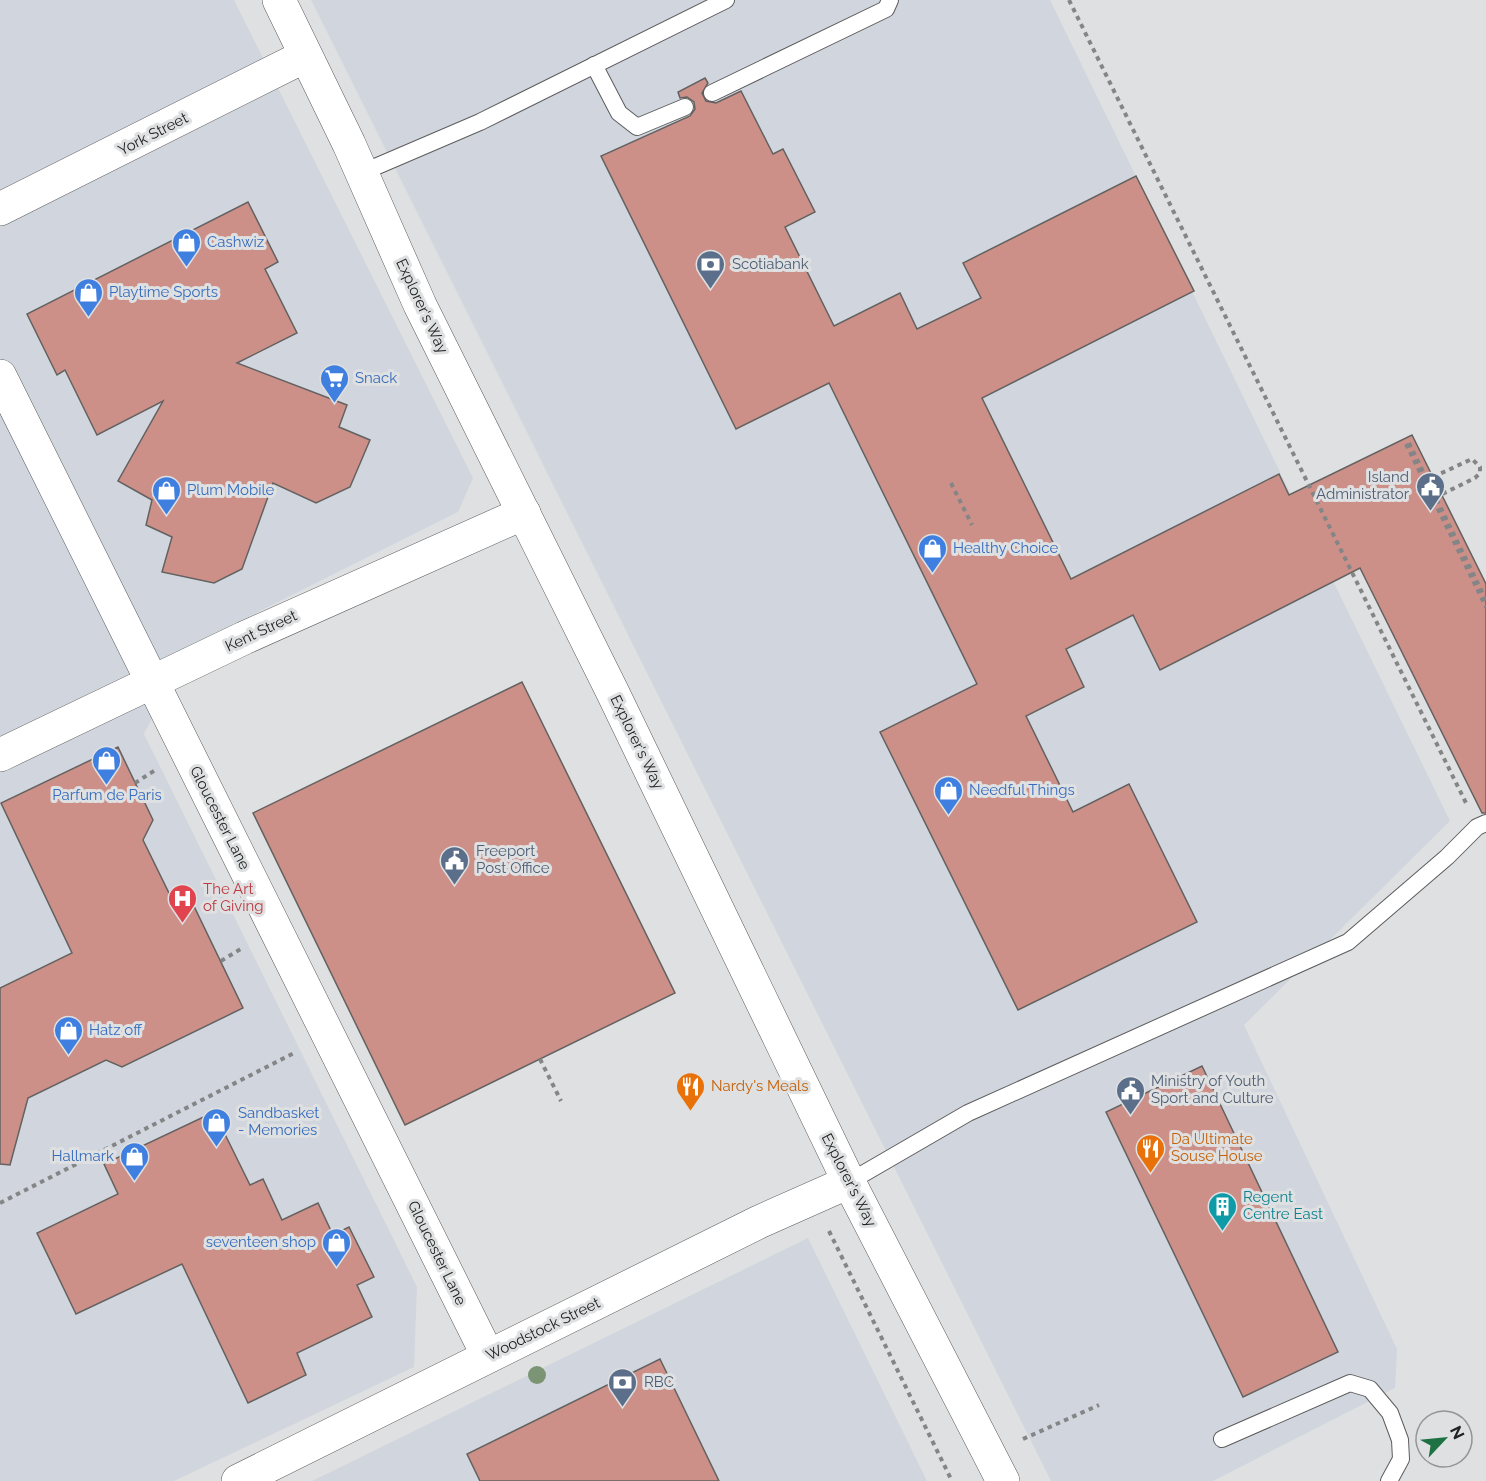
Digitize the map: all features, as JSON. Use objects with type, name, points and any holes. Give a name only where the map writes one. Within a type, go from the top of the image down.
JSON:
[{"type":"street","name":"Explorer's Way","points":[[279,0],[361,173],[420,305],[524,513],[849,1182],[997,1468]]},
{"type":"street","name":"York Street","points":[[0,209],[305,56]]},
{"type":"street","name":"Gloucester Lane","points":[[0,376],[488,1356]]},
{"type":"street","name":"Kent Street","points":[[0,755],[151,683],[524,513]]},
{"type":"street","name":"Woodstock Street","points":[[238,1481],[759,1222],[849,1182]]},
{"type":"lane","points":[[361,173],[480,122],[726,0]]},
{"type":"lane","points":[[712,93],[886,9],[890,0]]},
{"type":"lane","points":[[594,65],[619,113],[637,127],[685,107]]},
{"type":"lane","points":[[849,1182],[968,1113],[1348,942],[1482,825]]},
{"type":"lane","points":[[1222,1439],[1350,1383],[1370,1389],[1390,1413],[1400,1440],[1401,1459],[1389,1481]]},
{"type":"path","points":[[1069,0],[1217,297],[1285,441],[1482,825]]},
{"type":"path","points":[[1486,600],[1407,444],[1486,606]]},
{"type":"path","points":[[1433,477],[1472,459],[1480,467],[1480,473],[1475,478],[1433,498]]},
{"type":"path","points":[[951,483],[972,525]]},
{"type":"path","points":[[1417,701],[1425,698]]},
{"type":"path","points":[[0,1203],[330,1035]]},
{"type":"path","points":[[540,1059],[561,1101]]},
{"type":"path","points":[[813,1198],[952,1481]]},
{"type":"path","points":[[997,1468],[1099,1405]]},
{"type":"shaded area","points":[[0,0],[234,0],[473,478],[458,512],[188,647],[144,734],[417,1287],[414,1367],[174,1481],[0,1481]]},
{"type":"shaded area","points":[[311,0],[1050,0],[1450,821],[1244,1025],[1397,1349],[1395,1388],[1213,1481],[1051,1481]]},
{"type":"shaded area","points":[[808,1238],[927,1481],[312,1481]]},
{"type":"building","points":[[705,78],[708,83],[702,93],[706,101],[716,103],[741,91],[773,154],[783,149],[815,212],[785,227],[834,326],[900,293],[917,329],[981,298],[963,263],[1136,176],[1194,291],[982,398],[1071,579],[1279,474],[1289,495],[1412,435],[1486,584],[1486,813],[1482,813],[1360,568],[1160,670],[1133,615],[1066,649],[1084,687],[1026,716],[1073,812],[1129,784],[1197,922],[1018,1010],[880,732],[977,684],[829,383],[736,429],[601,156],[690,116],[695,109],[694,102],[687,97],[680,98],[678,92]]},
{"type":"building","points":[[248,202],[278,262],[265,269],[297,333],[237,363],[347,405],[339,427],[370,440],[350,487],[316,503],[273,483],[242,569],[214,583],[162,572],[172,537],[146,525],[152,500],[118,481],[163,401],[97,435],[65,370],[57,375],[27,314]]},
{"type":"building","name":"Freeport Post Office","points":[[522,682],[675,993],[405,1125],[253,813]]},
{"type":"building","points":[[118,747],[153,820],[143,840],[169,893],[190,898],[243,1008],[122,1067],[106,1060],[28,1098],[10,1165],[0,1164],[0,988],[72,953],[1,803]]},
{"type":"building","name":"Regent Centre East","points":[[1202,1066],[1338,1352],[1243,1397],[1106,1112]]},
{"type":"building","points":[[214,1112],[250,1185],[263,1179],[282,1220],[318,1203],[333,1235],[349,1227],[374,1277],[357,1285],[372,1317],[297,1353],[306,1375],[248,1403],[182,1264],[76,1314],[37,1233],[118,1194],[104,1164]]},
{"type":"building","name":"RBC","points":[[660,1359],[719,1481],[480,1481],[467,1454]]},
{"type":"place","name":"Cashwiz","points":[[186,268]]},
{"type":"place","name":"Scotiabank","points":[[711,290]]},
{"type":"place","name":"Playtime Sports","points":[[88,318]]},
{"type":"place","name":"Snack","points":[[334,404]]},
{"type":"place","name":"Island Administrator","points":[[1430,512]]},
{"type":"place","name":"Plum Mobile","points":[[166,516]]},
{"type":"place","name":"Healthy Choice","points":[[932,574]]},
{"type":"place","name":"Parfum de Paris","points":[[107,786]]},
{"type":"place","name":"Needful Things","points":[[948,816]]},
{"type":"place","name":"Freeport Post Office","points":[[455,886]]},
{"type":"place","name":"The Art of Giving","points":[[182,924]]},
{"type":"place","name":"Hatz off","points":[[68,1056]]},
{"type":"place","name":"Nardy's Meals","points":[[690,1112]]},
{"type":"place","name":"Ministry of Youth Sport and Culture","points":[[1130,1116]]},
{"type":"place","name":"Sandbasket - Memories","points":[[217,1148]]},
{"type":"place","name":"Da Ultimate Souse House","points":[[1150,1174]]},
{"type":"place","name":"Hallmark","points":[[135,1182]]},
{"type":"place","name":"Regent Centre East","points":[[1222,1232]]},
{"type":"place","name":"seventeen shop","points":[[337,1268]]},
{"type":"place","name":"RBC","points":[[623,1408]]}]
